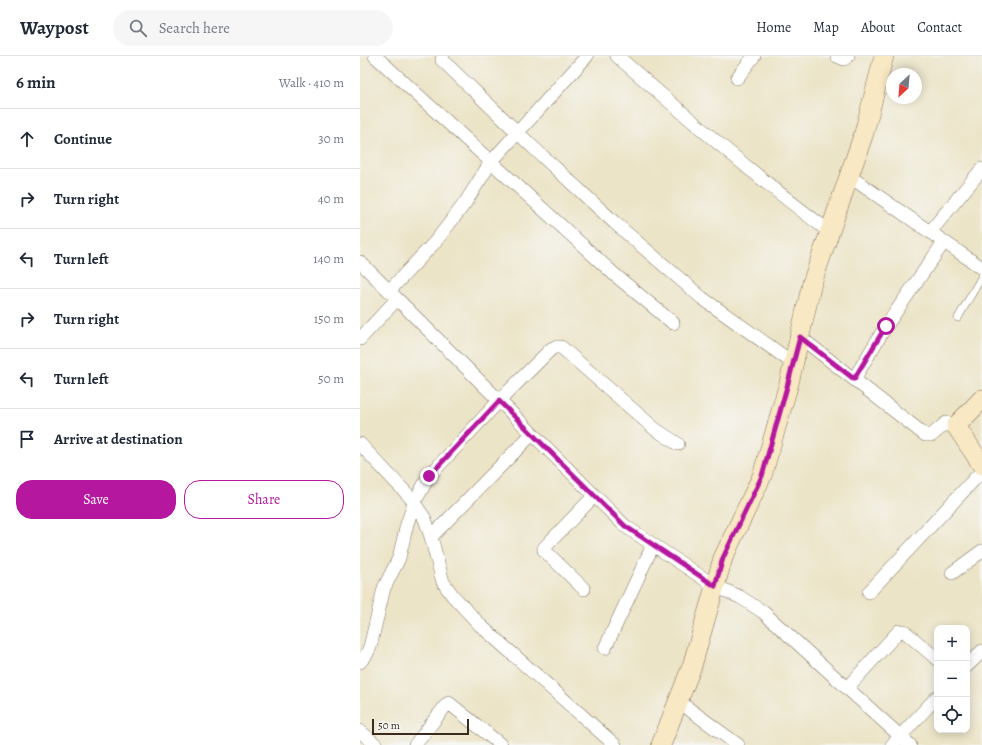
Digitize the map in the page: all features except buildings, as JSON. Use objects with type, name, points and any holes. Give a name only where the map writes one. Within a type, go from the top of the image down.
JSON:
[{"type":"street","points":[[375,56],[615,275],[674,323]]},
{"type":"street","points":[[443,56],[442,60],[615,223],[702,298],[793,363]]},
{"type":"street","points":[[360,339],[465,203],[491,162],[587,56]]},
{"type":"street","points":[[617,56],[783,198],[830,232]]},
{"type":"street","points":[[737,78],[754,56]]},
{"type":"street","points":[[837,56],[844,60],[848,56]]},
{"type":"street","points":[[660,745],[692,666],[723,558],[762,476],[800,337],[812,283],[864,134],[884,56]]},
{"type":"street","points":[[930,232],[982,169]]},
{"type":"street","points":[[849,176],[982,268]]},
{"type":"street","points":[[854,379],[886,326],[944,242]]},
{"type":"street","points":[[360,262],[625,526],[715,586],[740,597],[763,612],[847,688],[900,742],[934,701]]},
{"type":"street","points":[[800,337],[925,435],[932,435],[946,423],[952,423],[956,426],[982,465]]},
{"type":"street","points":[[360,662],[370,647],[384,588],[398,558],[414,503],[429,476],[499,401],[551,349],[558,346],[655,429],[678,444]]},
{"type":"street","points":[[956,426],[982,399]]},
{"type":"street","points":[[431,536],[532,434]]},
{"type":"street","points":[[360,444],[381,465],[414,503],[425,519],[443,582],[453,596],[480,625],[614,745]]},
{"type":"street","points":[[868,592],[982,471]]},
{"type":"street","points":[[584,589],[544,550],[544,548],[594,496]]},
{"type":"street","points":[[604,648],[653,545]]},
{"type":"street","points":[[952,573],[982,551]]},
{"type":"street","points":[[847,688],[899,631],[904,631],[934,656]]},
{"type":"street","points":[[970,663],[982,651]]},
{"type":"street","points":[[678,701],[738,745]]},
{"type":"street","points":[[415,745],[449,703],[501,745]]},
{"type":"street","points":[[360,731],[376,745]]},
{"type":"lane","points":[[958,318],[982,276]]},
{"type":"route","points":[[429,476],[499,401],[625,526],[715,586],[723,558],[762,476],[800,337],[854,379],[886,326]]}]
